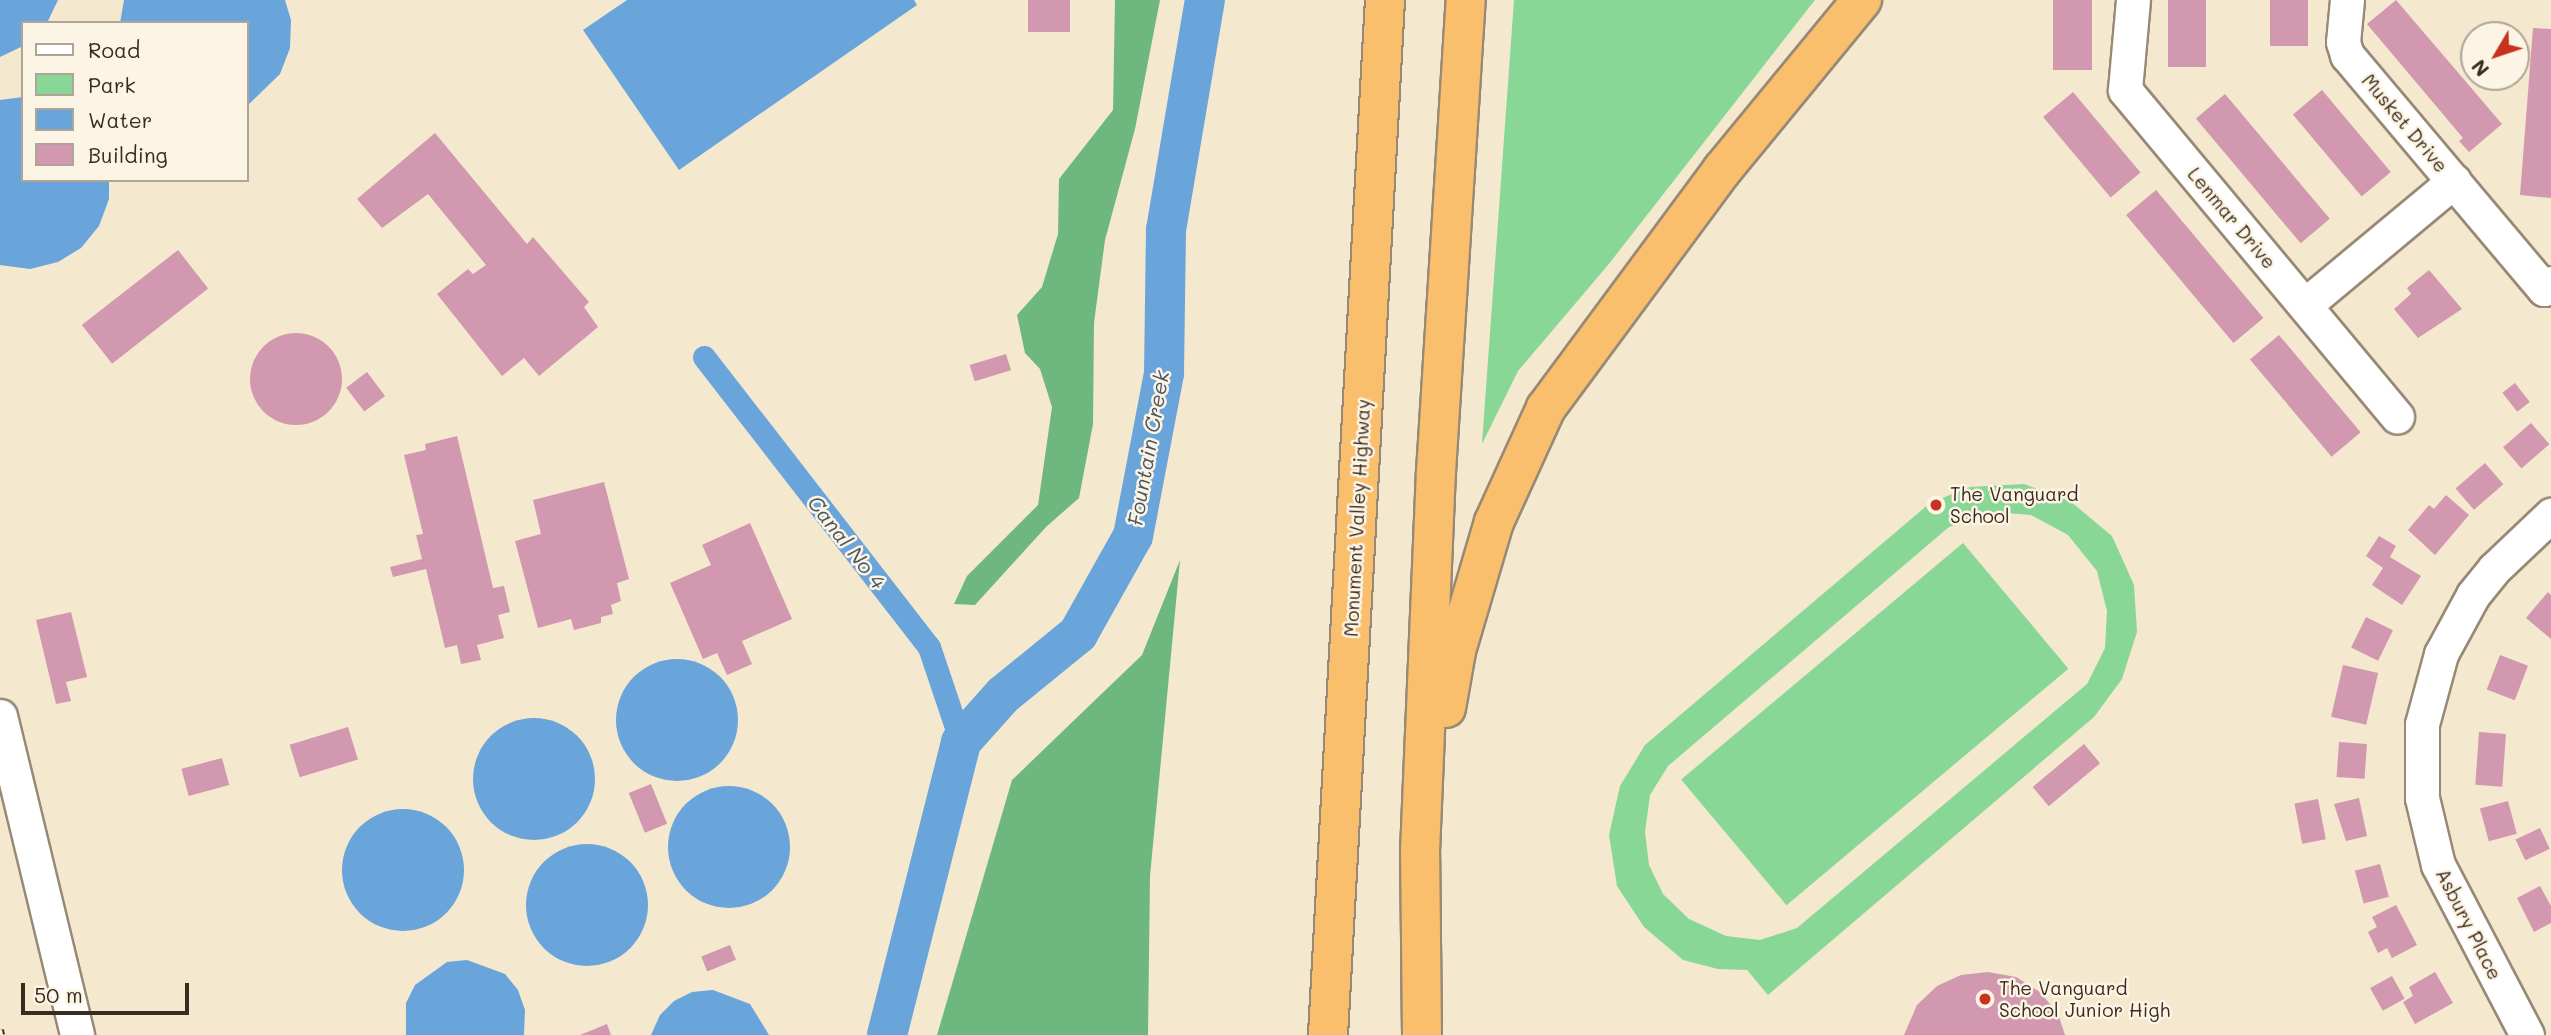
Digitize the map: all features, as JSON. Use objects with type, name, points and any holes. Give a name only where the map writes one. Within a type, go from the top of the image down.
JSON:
[{"type":"highway","name":"Monument Valley Highway","points":[[1328,1035],[1385,0]]},
{"type":"highway","points":[[1422,1035],[1420,852],[1436,472],[1466,0]]},
{"type":"highway","points":[[1420,852],[1456,650],[1494,522],[1535,429],[1611,316],[1715,179],[1862,0]]},
{"type":"street","name":"Lenmar Drive","points":[[2133,0],[2125,90],[2397,416]]},
{"type":"street","name":"Musket Drive","points":[[2305,305],[2454,181],[2347,55],[2343,42],[2347,0]]},
{"type":"street","points":[[2454,181],[2544,289],[2551,283]]},
{"type":"street","name":"Asbury Place","points":[[2527,1035],[2438,864],[2421,799],[2422,724],[2441,654],[2473,595],[2494,569],[2551,515]]},
{"type":"street","points":[[0,716],[77,1035]]},
{"type":"green space","points":[[1115,0],[1160,0],[1135,129],[1105,240],[1094,323],[1093,424],[1079,498],[1046,527],[975,605],[954,604],[967,576],[1038,505],[1052,407],[1040,369],[1025,353],[1017,315],[1042,287],[1058,234],[1059,179],[1113,110]]},
{"type":"green space","points":[[1514,0],[1815,0],[1608,265],[1518,371],[1482,444]]},
{"type":"green space","points":[[2024,484],[2070,501],[2112,536],[2134,585],[2137,632],[2122,679],[2094,717],[1768,995],[1747,970],[1718,969],[1683,960],[1644,927],[1617,886],[1609,835],[1620,786],[1645,745],[1930,503],[1970,487]],"holes":[[[1993,512],[2031,515],[2068,535],[2097,571],[2107,611],[2105,648],[2087,684],[1797,928],[1760,940],[1726,936],[1689,919],[1663,894],[1649,865],[1645,832],[1650,795],[1668,766],[1949,527]]]},
{"type":"green space","points":[[1963,543],[2068,669],[1787,905],[1681,780]]},
{"type":"green space","points":[[1180,560],[1150,876],[1148,1035],[937,1035],[1012,780],[1142,655]]},
{"type":"water","points":[[0,0],[58,0],[48,21],[21,21],[21,47],[0,57]]},
{"type":"water","points":[[124,0],[285,0],[291,20],[290,48],[280,74],[248,105],[248,21],[120,21]]},
{"type":"water","points":[[627,0],[914,0],[917,5],[679,170],[583,30]]},
{"type":"water","points":[[21,97],[21,182],[109,182],[109,199],[99,226],[81,248],[58,262],[30,269],[0,265],[0,100]]},
{"type":"water","points":[[677,659],[700,664],[720,677],[733,697],[738,720],[733,743],[720,763],[700,776],[677,781],[654,776],[634,763],[621,743],[616,720],[621,697],[634,677],[654,664]]},
{"type":"water","points":[[534,718],[557,723],[577,736],[590,756],[595,779],[590,802],[577,822],[557,835],[534,840],[511,835],[491,822],[478,802],[473,779],[478,756],[491,736],[511,723]]},
{"type":"water","points":[[729,786],[752,791],[772,804],[785,824],[790,847],[785,870],[772,890],[752,903],[729,908],[706,903],[686,890],[673,870],[668,847],[673,824],[686,804],[706,791]]},
{"type":"water","points":[[403,809],[426,814],[446,827],[459,847],[464,870],[459,893],[446,913],[426,926],[403,931],[380,926],[360,913],[347,893],[342,870],[347,847],[360,827],[380,814]]},
{"type":"water","points":[[587,844],[610,849],[630,862],[643,882],[648,905],[643,928],[630,948],[610,961],[587,966],[564,961],[544,948],[531,928],[526,905],[531,882],[544,862],[564,849]]},
{"type":"water","points":[[467,960],[505,974],[518,990],[525,1010],[524,1035],[406,1035],[406,1003],[415,985],[447,962]]},
{"type":"water","points":[[713,990],[750,1004],[769,1035],[651,1035],[660,1015],[674,1001],[692,992]]},
{"type":"building","points":[[1028,0],[1070,0],[1070,32],[1028,32]]},
{"type":"building","points":[[2053,0],[2092,0],[2092,70],[2053,70]]},
{"type":"building","points":[[2168,0],[2206,0],[2206,67],[2168,67]]},
{"type":"building","points":[[2270,0],[2308,0],[2308,46],[2270,46]]},
{"type":"building","points":[[2396,0],[2460,75],[2460,91],[2474,91],[2502,124],[2469,152],[2459,141],[2463,138],[2367,24]]},
{"type":"building","points":[[2533,28],[2551,29],[2551,198],[2520,195]]},
{"type":"building","points":[[2322,90],[2391,172],[2362,196],[2293,114]]},
{"type":"building","points":[[2073,92],[2140,172],[2111,198],[2043,117]]},
{"type":"building","points":[[2225,94],[2330,219],[2301,243],[2196,118]]},
{"type":"building","points":[[435,133],[527,244],[533,237],[589,302],[584,307],[598,327],[539,376],[524,358],[502,376],[437,294],[468,269],[473,274],[486,265],[428,194],[382,228],[357,199]]},
{"type":"building","points":[[2156,190],[2263,318],[2233,343],[2126,215]]},
{"type":"building","points":[[178,250],[208,289],[112,364],[82,325]]},
{"type":"building","points":[[2429,270],[2462,309],[2418,338],[2394,309],[2411,294],[2407,288]]},
{"type":"building","points":[[296,333],[314,336],[329,346],[339,361],[342,379],[339,397],[329,412],[314,422],[296,425],[278,422],[263,412],[253,397],[250,379],[253,361],[263,346],[278,336]]},
{"type":"building","points":[[2279,335],[2361,432],[2332,457],[2250,359]]},
{"type":"building","points":[[1006,354],[1011,370],[975,381],[970,365]]},
{"type":"building","points":[[367,372],[385,396],[364,412],[346,388]]},
{"type":"building","points":[[2515,383],[2530,402],[2517,412],[2502,393]]},
{"type":"building","points":[[2531,423],[2549,444],[2521,468],[2503,447]]},
{"type":"building","points":[[457,436],[493,588],[504,586],[510,612],[498,615],[504,638],[477,645],[481,660],[461,664],[457,645],[445,648],[426,569],[393,577],[390,567],[422,559],[416,535],[423,534],[404,455],[426,450],[425,444]]},
{"type":"building","points":[[2485,463],[2503,484],[2474,510],[2456,489]]},
{"type":"building","points":[[604,482],[629,579],[617,583],[621,601],[611,605],[613,614],[601,617],[601,623],[574,630],[571,619],[538,628],[515,541],[541,534],[533,500]]},
{"type":"building","points":[[2446,495],[2469,515],[2435,555],[2408,530],[2429,505],[2434,509]]},
{"type":"building","points":[[750,523],[792,619],[742,641],[752,664],[727,675],[717,653],[703,659],[670,583],[711,565],[702,545]]},
{"type":"building","points":[[2379,536],[2396,546],[2390,557],[2421,576],[2402,605],[2372,585],[2383,568],[2366,556]]},
{"type":"building","points":[[2548,592],[2551,595],[2551,639],[2526,618]]},
{"type":"building","points":[[71,612],[87,677],[66,682],[71,701],[56,704],[36,620]]},
{"type":"building","points":[[2366,617],[2393,630],[2378,661],[2351,648]]},
{"type":"building","points":[[2500,655],[2528,666],[2515,700],[2487,690]]},
{"type":"building","points":[[2343,665],[2378,673],[2366,725],[2331,717]]},
{"type":"building","points":[[348,727],[358,760],[300,777],[290,745]]},
{"type":"building","points":[[2479,732],[2506,734],[2502,787],[2475,785]]},
{"type":"building","points":[[2339,742],[2367,744],[2364,779],[2337,777]]},
{"type":"building","points":[[2084,744],[2100,763],[2049,806],[2033,787]]},
{"type":"building","points":[[222,758],[229,785],[189,796],[181,769]]},
{"type":"building","points":[[651,784],[667,824],[645,833],[629,793]]},
{"type":"building","points":[[2359,798],[2367,836],[2346,841],[2334,804]]},
{"type":"building","points":[[2318,799],[2326,839],[2302,844],[2294,804]]},
{"type":"building","points":[[2508,801],[2517,834],[2489,841],[2480,809]]},
{"type":"building","points":[[2540,828],[2550,849],[2525,860],[2516,839]]},
{"type":"building","points":[[2380,864],[2389,897],[2364,904],[2355,871]]},
{"type":"building","points":[[2540,886],[2551,906],[2551,923],[2534,932],[2517,898]]},
{"type":"building","points":[[2396,905],[2417,945],[2392,958],[2387,948],[2378,953],[2368,932],[2377,927],[2372,917]]},
{"type":"building","points":[[730,945],[736,960],[707,971],[701,957]]},
{"type":"building","name":"The Vanguard School Junior High","points":[[1988,972],[2016,977],[2040,992],[2058,1014],[2065,1035],[1904,1035],[1917,1005],[1937,986],[1961,975]]},
{"type":"building","points":[[2435,972],[2453,1003],[2415,1024],[2403,1002],[2413,996],[2409,987]]},
{"type":"building","points":[[2392,976],[2405,999],[2383,1011],[2370,988]]},
{"type":"building","points":[[607,1024],[611,1035],[580,1035]]},
{"type":"waterway","name":"Fountain Creek","points":[[887,1035],[961,742],[1003,695],[1078,634],[1133,536],[1164,373],[1166,230],[1205,0]]},
{"type":"waterway","name":"Canal No 4","points":[[704,357],[929,647],[961,742]]},
{"type":"railway","points":[[0,1030],[1,1035]]},
{"type":"place","name":"The Vanguard School","points":[[1936,505]]},
{"type":"place","name":"The Vanguard School Junior High","points":[[1985,999]]}]
